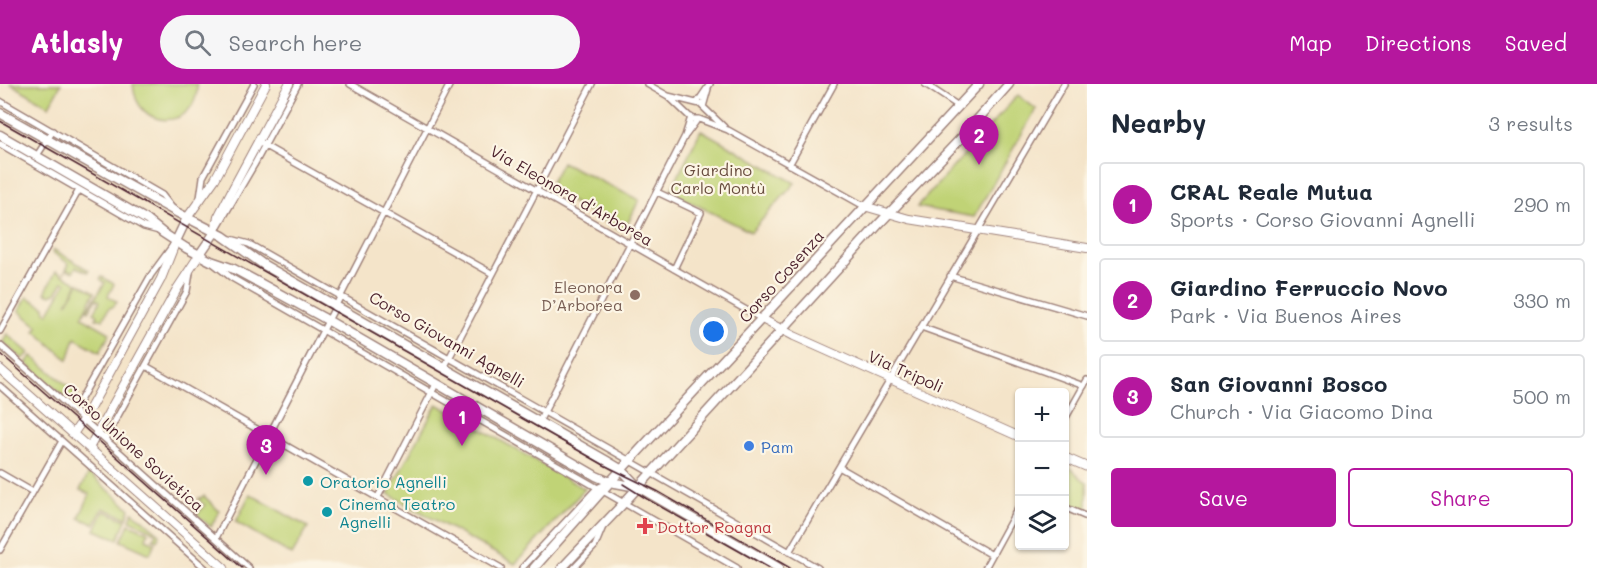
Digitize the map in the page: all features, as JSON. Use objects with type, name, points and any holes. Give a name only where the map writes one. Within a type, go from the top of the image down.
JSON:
[{"type":"main road","name":"Corso Cosenza","points":[[534,568],[604,486],[979,84]]},
{"type":"main road","points":[[562,568],[1009,84]]},
{"type":"main road","name":"Corso Giovanni Agnelli","points":[[0,112],[226,238],[250,256],[607,461],[626,465],[638,487]]},
{"type":"main road","points":[[0,135],[34,159],[147,220],[176,241],[187,218]]},
{"type":"main road","points":[[200,254],[214,232]]},
{"type":"main road","name":"Corso Giovanni Agnelli","points":[[176,241],[211,261],[234,269],[328,321],[434,388],[526,442],[596,476],[604,486],[638,487]]},
{"type":"street","points":[[199,200],[203,177],[254,84]]},
{"type":"street","points":[[187,218],[215,179],[266,84]]},
{"type":"street","points":[[262,144],[289,84]]},
{"type":"street","points":[[214,232],[218,217],[298,84]]},
{"type":"street","name":"Via Eleonora d'Arborea","points":[[350,84],[781,329]]},
{"type":"street","points":[[216,538],[450,84]]},
{"type":"street","points":[[444,368],[592,84]]},
{"type":"street","points":[[647,84],[668,96],[699,106],[728,130]]},
{"type":"street","points":[[789,165],[834,84]]},
{"type":"street","points":[[925,84],[957,105]]},
{"type":"street","points":[[789,552],[1064,84]]},
{"type":"street","points":[[685,136],[690,117],[688,109],[699,106],[709,86]]},
{"type":"street","points":[[668,96],[690,117],[728,130],[864,207],[887,215],[1087,248]]},
{"type":"street","name":"Corso Giovanni Agnelli","points":[[0,101],[162,195],[176,212]]},
{"type":"street","points":[[539,422],[685,136],[704,115],[699,106]]},
{"type":"street","points":[[34,159],[53,131]]},
{"type":"street","points":[[0,144],[34,159],[79,189],[144,227],[161,232]]},
{"type":"street","points":[[262,144],[493,274]]},
{"type":"street","points":[[0,331],[79,189]]},
{"type":"street","points":[[657,192],[700,213],[674,269]]},
{"type":"street","name":"Corso Giovanni Agnelli","points":[[226,238],[249,244],[544,412],[626,465],[651,472],[818,568]]},
{"type":"street","points":[[74,411],[151,275],[176,241]]},
{"type":"street","points":[[73,434],[84,419],[161,279],[176,241]]},
{"type":"street","points":[[80,458],[89,448],[200,254]]},
{"type":"street","name":"Corso Giovanni Agnelli","points":[[211,261],[232,278],[323,330],[434,388]]},
{"type":"street","points":[[105,439],[187,291],[190,269]]},
{"type":"street","points":[[950,276],[1087,316]]},
{"type":"street","points":[[921,327],[1085,383],[1069,413]]},
{"type":"street","name":"Via Tripoli","points":[[781,329],[1015,435]]},
{"type":"street","name":"Corso Unione Sovietica","points":[[0,345],[249,568]]},
{"type":"street","points":[[146,366],[501,568]]},
{"type":"street","name":"Corso Unione Sovietica","points":[[0,369],[223,568]]},
{"type":"street","points":[[0,386],[205,568]]},
{"type":"street","points":[[378,497],[434,388]]},
{"type":"street","points":[[0,550],[62,441]]},
{"type":"street","name":"Corso Giovanni Agnelli","points":[[526,442],[604,486],[624,503],[737,568]]},
{"type":"street","points":[[1069,459],[1087,467]]},
{"type":"street","points":[[839,467],[992,555]]},
{"type":"street","points":[[0,473],[33,492]]},
{"type":"street","name":"Corso Cosenza","points":[[522,568],[604,486]]},
{"type":"street","name":"Corso Giovanni Agnelli","points":[[638,487],[779,568]]},
{"type":"street","points":[[1069,509],[1087,518]]},
{"type":"street","points":[[985,568],[1015,513]]},
{"type":"street","points":[[574,568],[594,546],[605,523]]},
{"type":"green space","points":[[11,84],[61,84],[49,106]]},
{"type":"green space","points":[[133,84],[197,84],[195,99],[188,110],[178,117],[167,120],[155,118],[145,111],[137,100]]},
{"type":"green space","points":[[1018,95],[1036,109],[974,217],[917,207]]},
{"type":"green space","name":"Giardino Carlo Montù","points":[[701,130],[795,183],[751,232],[670,192]]},
{"type":"green space","points":[[562,162],[639,200],[625,229],[618,229],[548,188]]},
{"type":"green space","points":[[54,250],[89,270],[88,272],[76,267],[73,272],[67,269],[64,273],[69,264],[52,252]]},
{"type":"green space","points":[[56,271],[78,283],[67,303],[79,283],[95,292],[82,317],[110,333],[100,352],[75,338],[68,360],[35,331],[38,327],[19,311],[27,297],[45,307],[45,312],[48,314],[66,283],[63,282],[56,293],[51,295],[45,293]]},
{"type":"green space","points":[[102,277],[114,284],[108,296],[117,302],[109,308],[103,319],[96,319],[98,315],[94,313],[100,301],[96,299],[89,311],[87,310],[105,283],[100,279]]},
{"type":"green space","points":[[7,334],[29,353],[23,359],[3,342]]},
{"type":"green space","points":[[32,356],[78,395],[73,404],[26,363]]},
{"type":"green space","points":[[437,404],[585,489],[515,564],[388,494]]},
{"type":"green space","points":[[1069,467],[1087,482],[1087,511],[1069,503]]},
{"type":"green space","points":[[89,473],[130,509],[127,518],[103,508],[95,524],[79,518],[90,494],[80,490]]},
{"type":"green space","points":[[250,494],[308,527],[292,555],[236,522]]},
{"type":"green space","points":[[204,496],[219,511],[211,527],[197,515],[205,505],[198,499]]},
{"type":"green space","points":[[104,511],[126,520],[118,539],[95,530]]},
{"type":"green space","points":[[133,512],[160,534],[157,540],[153,539],[156,533],[130,520]]},
{"type":"green space","points":[[129,524],[148,532],[146,539],[155,543],[150,554],[121,541]]},
{"type":"tram line","points":[[0,121],[604,465],[657,491],[790,568]]},
{"type":"tram line","points":[[0,353],[242,568]]},
{"type":"tram line","points":[[623,484],[769,568]]},
{"type":"place","name":"Giardino Ferruccio Novo","points":[[979,165]]},
{"type":"place","name":"Eleonora D’Arborea","points":[[635,295]]},
{"type":"place","name":"CRAL Reale Mutua","points":[[462,446]]},
{"type":"place","name":"Pam","points":[[749,446]]},
{"type":"place","name":"San Giovanni Bosco","points":[[266,475]]},
{"type":"place","name":"Oratorio Agnelli","points":[[308,481]]},
{"type":"place","name":"Cinema Teatro Agnelli","points":[[327,512]]},
{"type":"place","name":"Dottor Roagna","points":[[645,526]]}]
